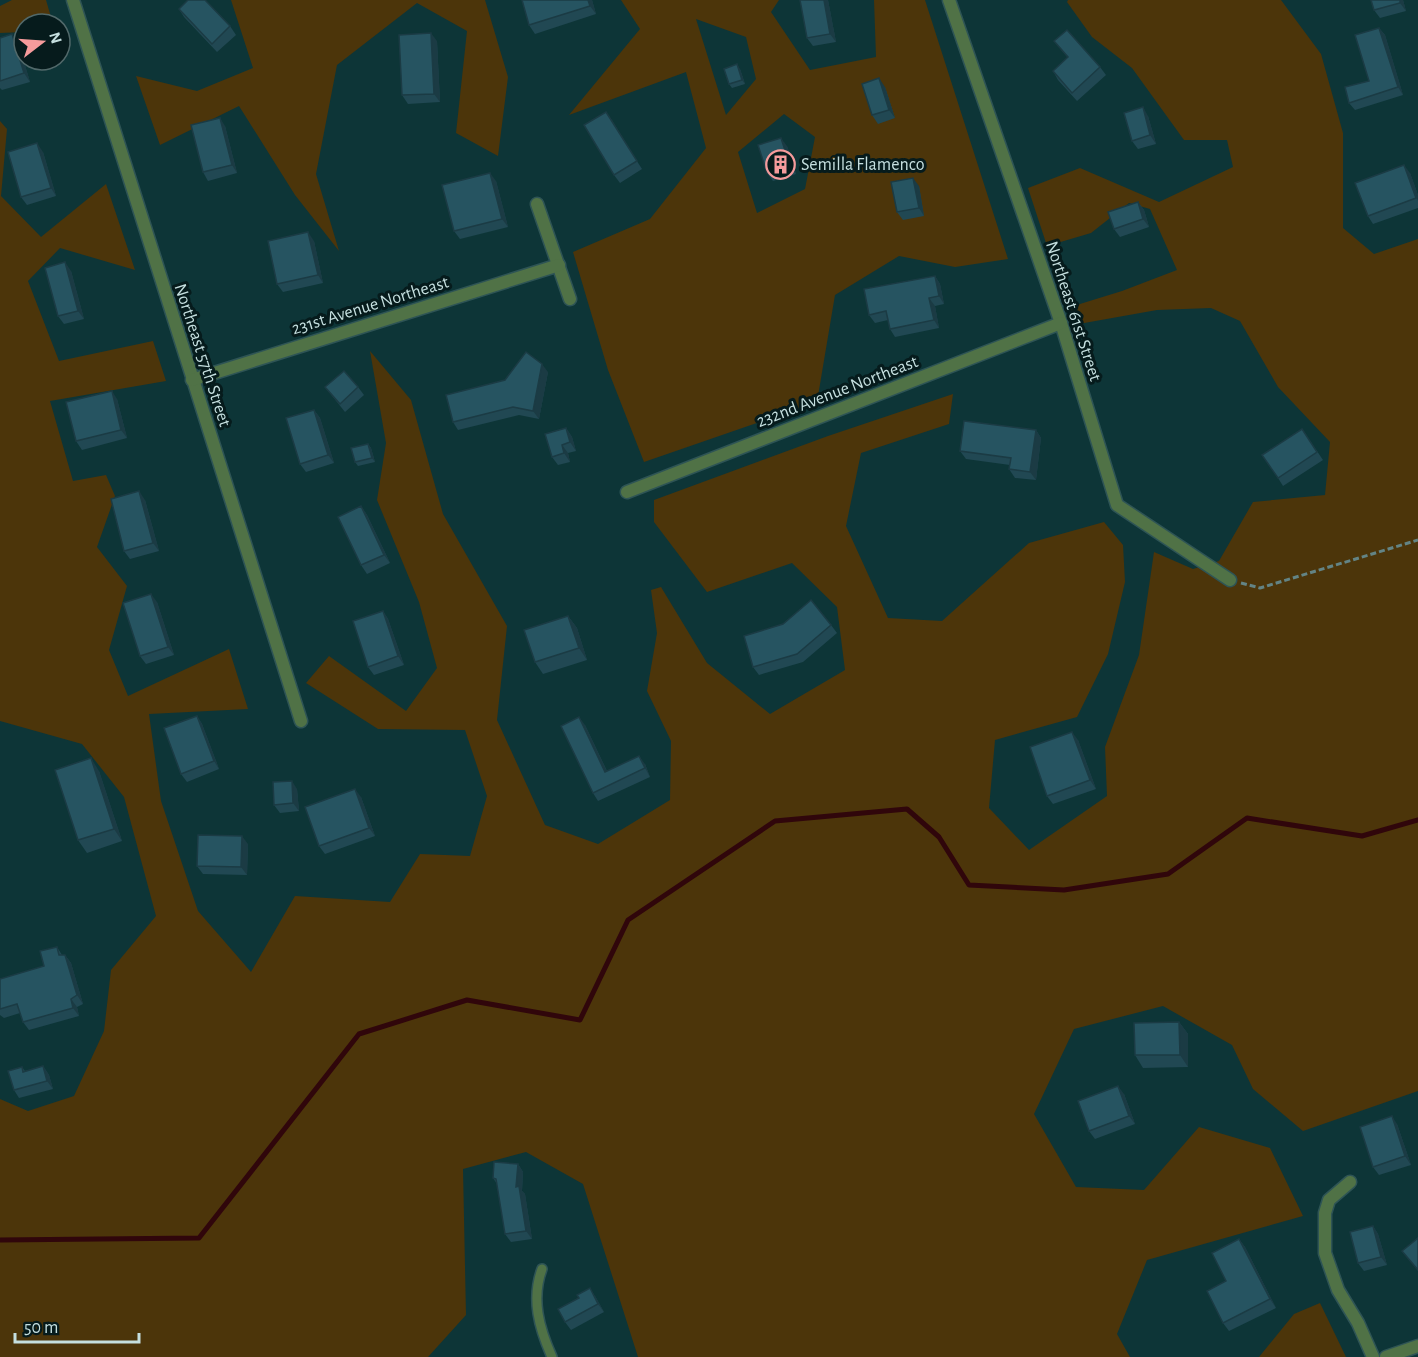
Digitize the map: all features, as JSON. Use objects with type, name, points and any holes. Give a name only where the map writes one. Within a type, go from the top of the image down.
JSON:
[{"type":"street","name":"Northeast 57th Street","points":[[74,0],[301,721]]},
{"type":"street","name":"Northeast 61st Street","points":[[949,0],[1060,323],[1117,505],[1230,580]]},
{"type":"street","points":[[537,204],[570,299]]},
{"type":"street","name":"231st Avenue Northeast","points":[[192,380],[558,265]]},
{"type":"street","name":"232nd Avenue Northeast","points":[[627,492],[1060,323]]},
{"type":"street","points":[[1350,1182],[1329,1200],[1325,1213],[1324,1253],[1338,1290],[1358,1323],[1372,1357]]},
{"type":"street","points":[[1386,1357],[1418,1346]]},
{"type":"lane","points":[[542,1269],[536,1286],[536,1310],[552,1357]]},
{"type":"path","points":[[1230,580],[1260,588],[1418,540]]},
{"type":"shaded area","points":[[12,0],[46,0],[50,12],[12,12],[12,32],[0,33],[0,6]]},
{"type":"shaded area","points":[[231,0],[485,0],[508,77],[498,156],[456,133],[467,31],[417,3],[337,65],[316,174],[339,251],[295,195],[239,106],[160,145],[136,76],[197,91],[253,68]]},
{"type":"shaded area","points":[[621,0],[779,0],[771,12],[810,70],[876,57],[874,0],[925,0],[1008,259],[955,267],[899,256],[835,295],[817,402],[644,462],[608,370],[573,252],[650,219],[706,148],[686,72],[569,115],[640,29]],"holes":[[[696,19],[746,37],[756,79],[726,115]],[[784,114],[815,137],[805,189],[757,213],[738,152]]]},
{"type":"shaded area","points":[[1068,0],[1281,0],[1321,54],[1343,133],[1343,228],[1374,254],[1418,239],[1418,1091],[1303,1131],[1253,1089],[1232,1045],[1163,1006],[1074,1029],[1034,1114],[1076,1187],[1144,1190],[1199,1127],[1270,1148],[1303,1216],[1147,1260],[1117,1334],[1130,1357],[638,1357],[583,1184],[526,1152],[463,1169],[466,1315],[428,1357],[0,1357],[0,1099],[28,1111],[74,1096],[104,1031],[111,970],[156,916],[124,797],[82,744],[0,721],[0,121],[7,129],[1,196],[41,237],[106,184],[135,270],[60,248],[28,281],[59,361],[153,341],[166,381],[50,401],[73,481],[106,475],[115,496],[97,547],[127,586],[109,650],[128,696],[229,649],[248,709],[149,714],[161,801],[198,911],[251,972],[295,896],[390,902],[420,854],[470,856],[487,796],[465,730],[378,729],[306,683],[329,656],[406,711],[437,668],[419,602],[377,500],[386,443],[370,351],[411,400],[443,514],[507,626],[497,720],[545,825],[598,844],[670,800],[671,741],[647,691],[657,633],[651,590],[661,587],[707,663],[770,714],[845,670],[837,607],[792,563],[707,592],[654,522],[654,500],[828,436],[953,394],[949,424],[861,453],[846,526],[888,618],[942,621],[1029,543],[1104,522],[1123,545],[1125,582],[1108,654],[1077,717],[995,740],[989,808],[1029,850],[1107,796],[1105,747],[1139,655],[1154,552],[1193,569],[1219,561],[1253,502],[1325,495],[1330,442],[1278,387],[1240,321],[1211,308],[1157,310],[1073,325],[1067,308],[1122,291],[1177,270],[1150,209],[1129,203],[1091,233],[1047,246],[1028,188],[1080,168],[1159,202],[1233,167],[1227,140],[1184,140],[1132,68],[1092,37],[1067,2]]},
{"type":"shaded area","points":[[1320,1303],[1346,1357],[1259,1357],[1294,1314]]},
{"type":"building","points":[[188,0],[205,0],[230,26],[212,44],[179,9]]},
{"type":"building","points":[[522,0],[588,0],[590,6],[529,25]]},
{"type":"building","points":[[800,0],[824,0],[830,34],[807,38]]},
{"type":"building","points":[[1371,0],[1400,0],[1400,3],[1374,10]]},
{"type":"building","points":[[1379,28],[1398,87],[1349,103],[1345,87],[1369,81],[1355,35]]},
{"type":"building","points":[[1067,30],[1100,67],[1072,93],[1053,71],[1068,57],[1054,41]]},
{"type":"building","points":[[431,33],[434,94],[402,95],[399,35]]},
{"type":"building","points":[[12,34],[12,72],[24,73],[0,81],[0,38]]},
{"type":"building","points":[[737,64],[742,80],[729,84],[724,69]]},
{"type":"building","points":[[879,78],[889,110],[872,115],[862,84]]},
{"type":"building","points":[[1143,107],[1150,135],[1132,141],[1124,113]]},
{"type":"building","points":[[606,112],[637,161],[614,175],[584,125]]},
{"type":"building","points":[[220,118],[232,165],[203,172],[191,125]]},
{"type":"building","points":[[781,138],[790,166],[767,173],[758,145]]},
{"type":"building","points":[[37,143],[51,188],[21,197],[8,152]]},
{"type":"building","points":[[1404,165],[1416,198],[1368,216],[1355,183]]},
{"type":"building","points":[[490,173],[502,219],[454,231],[442,185]]},
{"type":"building","points":[[913,178],[919,208],[897,212],[891,182]]},
{"type":"building","points":[[1138,202],[1143,219],[1114,229],[1108,212]]},
{"type":"building","points":[[308,232],[318,275],[277,284],[268,241]]},
{"type":"building","points":[[65,262],[78,311],[58,316],[45,268]]},
{"type":"building","points":[[935,276],[939,296],[929,298],[934,320],[890,329],[886,311],[869,315],[864,289]]},
{"type":"building","points":[[526,352],[542,364],[533,411],[513,407],[453,422],[446,395],[505,380]]},
{"type":"building","points":[[344,371],[358,387],[340,404],[325,387]]},
{"type":"building","points":[[112,391],[121,430],[76,441],[66,402]]},
{"type":"building","points":[[314,410],[328,455],[300,464],[286,418]]},
{"type":"building","points":[[964,421],[1036,430],[1030,472],[1009,469],[1011,458],[960,451]]},
{"type":"building","points":[[566,428],[570,442],[562,445],[564,453],[552,457],[545,434]]},
{"type":"building","points":[[1302,429],[1317,452],[1278,478],[1262,455]]},
{"type":"building","points":[[368,444],[372,458],[355,462],[351,448]]},
{"type":"building","points":[[139,491],[153,543],[124,551],[111,499]]},
{"type":"building","points":[[361,506],[384,555],[361,565],[338,517]]},
{"type":"building","points":[[151,594],[168,647],[140,656],[123,603]]},
{"type":"building","points":[[811,600],[831,625],[797,654],[753,667],[744,636],[783,624]]},
{"type":"building","points":[[383,611],[398,656],[368,667],[353,621]]},
{"type":"building","points":[[568,616],[579,648],[535,662],[524,630]]},
{"type":"building","points":[[197,716],[214,761],[181,774],[164,728]]},
{"type":"building","points":[[579,717],[605,772],[639,756],[645,768],[593,793],[561,726]]},
{"type":"building","points":[[1072,732],[1090,780],[1047,796],[1030,747]]},
{"type":"building","points":[[91,758],[114,829],[78,840],[55,770]]},
{"type":"building","points":[[292,781],[293,803],[274,805],[273,782]]},
{"type":"building","points":[[355,789],[369,828],[319,846],[305,807]]},
{"type":"building","points":[[198,835],[242,836],[241,867],[197,866]]},
{"type":"building","points":[[57,947],[59,955],[65,955],[77,995],[71,999],[73,1008],[23,1022],[17,1004],[0,1009],[0,979],[44,966],[40,951]]},
{"type":"building","points":[[1179,1022],[1180,1055],[1135,1055],[1134,1023]]},
{"type":"building","points":[[43,1066],[47,1081],[14,1090],[8,1071],[22,1067],[23,1072]]},
{"type":"building","points":[[1118,1086],[1129,1116],[1089,1131],[1078,1101]]},
{"type":"building","points":[[1392,1116],[1405,1156],[1373,1167],[1360,1127]]},
{"type":"building","points":[[494,1162],[518,1164],[516,1187],[519,1186],[526,1231],[505,1234],[496,1179],[493,1178]]},
{"type":"building","points":[[1373,1226],[1381,1257],[1358,1263],[1350,1232]]},
{"type":"building","points":[[1418,1238],[1418,1270],[1402,1251]]},
{"type":"building","points":[[1239,1239],[1270,1299],[1223,1323],[1207,1291],[1226,1281],[1212,1253]]},
{"type":"building","points":[[590,1288],[598,1304],[565,1322],[558,1309],[579,1298],[577,1295]]},
{"type":"waterway","points":[[0,1240],[199,1238],[359,1034],[467,1000],[580,1020],[628,920],[775,821],[907,809],[939,837],[969,885],[1064,890],[1168,874],[1247,818],[1362,836],[1418,820]]},
{"type":"place","name":"Semilla Flamenco","points":[[780,164]]}]
